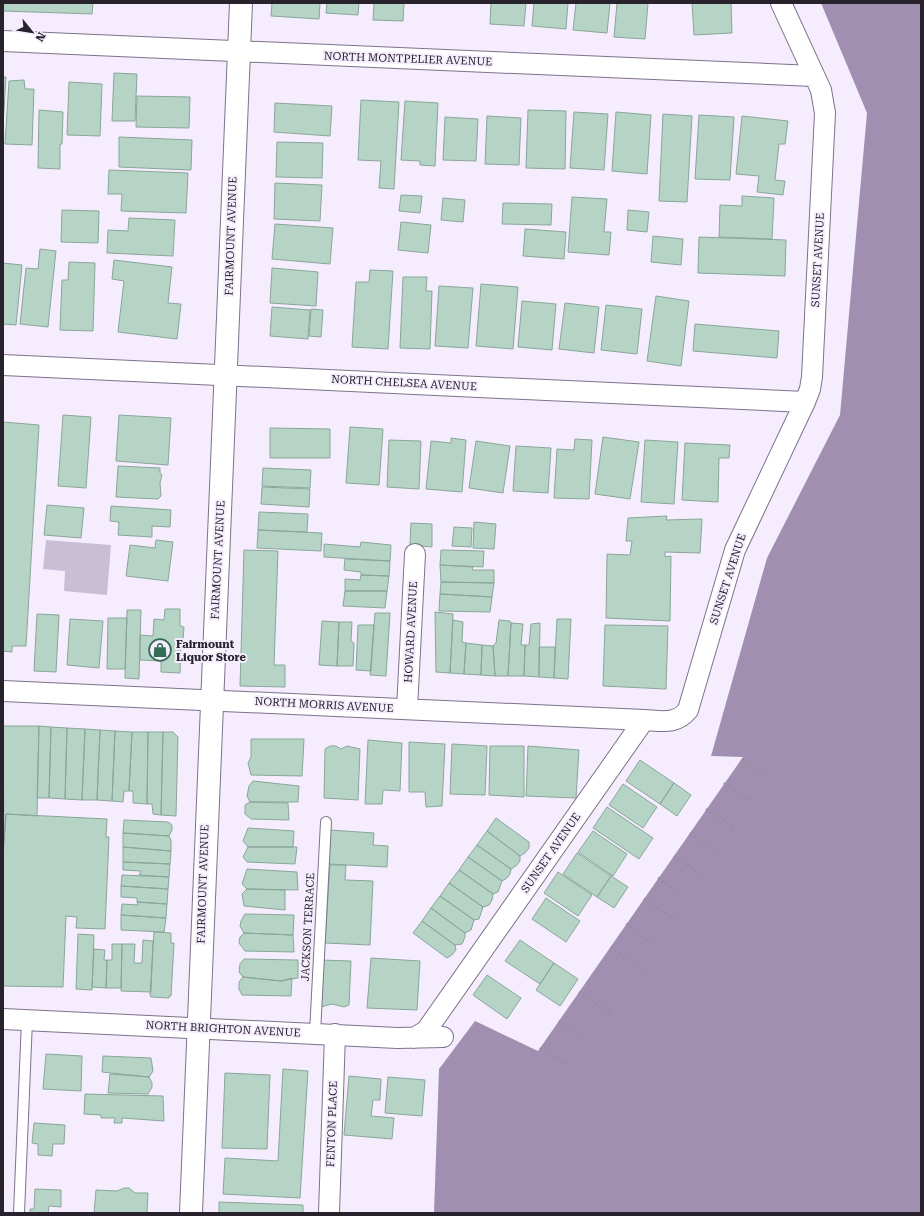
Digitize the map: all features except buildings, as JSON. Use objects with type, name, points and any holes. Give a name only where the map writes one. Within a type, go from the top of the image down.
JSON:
[{"type":"street","name":"FAIRMOUNT AVENUE","points":[[190,1213],[241,3]]},
{"type":"street","name":"SUNSET AVENUE","points":[[414,1038],[426,1030],[644,720],[671,721],[682,718],[688,710],[735,550],[810,390],[812,377],[825,113],[823,97],[781,3]]},
{"type":"street","name":"NORTH MONTPELIER AVENUE","points":[[3,41],[814,76]]},
{"type":"street","name":"NORTH CHELSEA AVENUE","points":[[3,365],[805,402]]},
{"type":"street","name":"HOWARD AVENUE","points":[[407,709],[415,554]]},
{"type":"street","name":"NORTH MORRIS AVENUE","points":[[3,691],[211,699],[644,720]]},
{"type":"street","name":"NORTH BRIGHTON AVENUE","points":[[3,1019],[414,1038],[443,1036]]},
{"type":"street","name":"FENTON PLACE","points":[[329,1213],[335,1034]]},
{"type":"lane","name":"JACKSON TERRACE","points":[[315,1033],[326,822]]},
{"type":"lane","points":[[19,1213],[27,1020]]},
{"type":"path","points":[[742,759],[766,774]]},
{"type":"path","points":[[724,783],[751,801]]},
{"type":"path","points":[[706,809],[734,828]]},
{"type":"path","points":[[690,833],[716,852]]},
{"type":"path","points":[[674,856],[700,874]]},
{"type":"path","points":[[658,878],[685,897]]},
{"type":"path","points":[[644,899],[677,920]]},
{"type":"path","points":[[626,924],[657,946]]},
{"type":"path","points":[[611,947],[644,970]]},
{"type":"path","points":[[579,992],[612,1014]]},
{"type":"path","points":[[559,1021],[582,1036]]},
{"type":"path","points":[[540,1048],[571,1066]]},
{"type":"shaded area","points":[[821,3],[921,3],[921,1213],[434,1213],[439,1069],[475,1021],[538,1051],[743,757],[711,756],[767,558],[840,415],[867,113]]},
{"type":"shaded area","points":[[46,540],[111,545],[107,595],[64,591],[65,571],[43,569]]},
{"type":"place","name":"Fairmount Liquor Store","points":[[160,650]]}]
